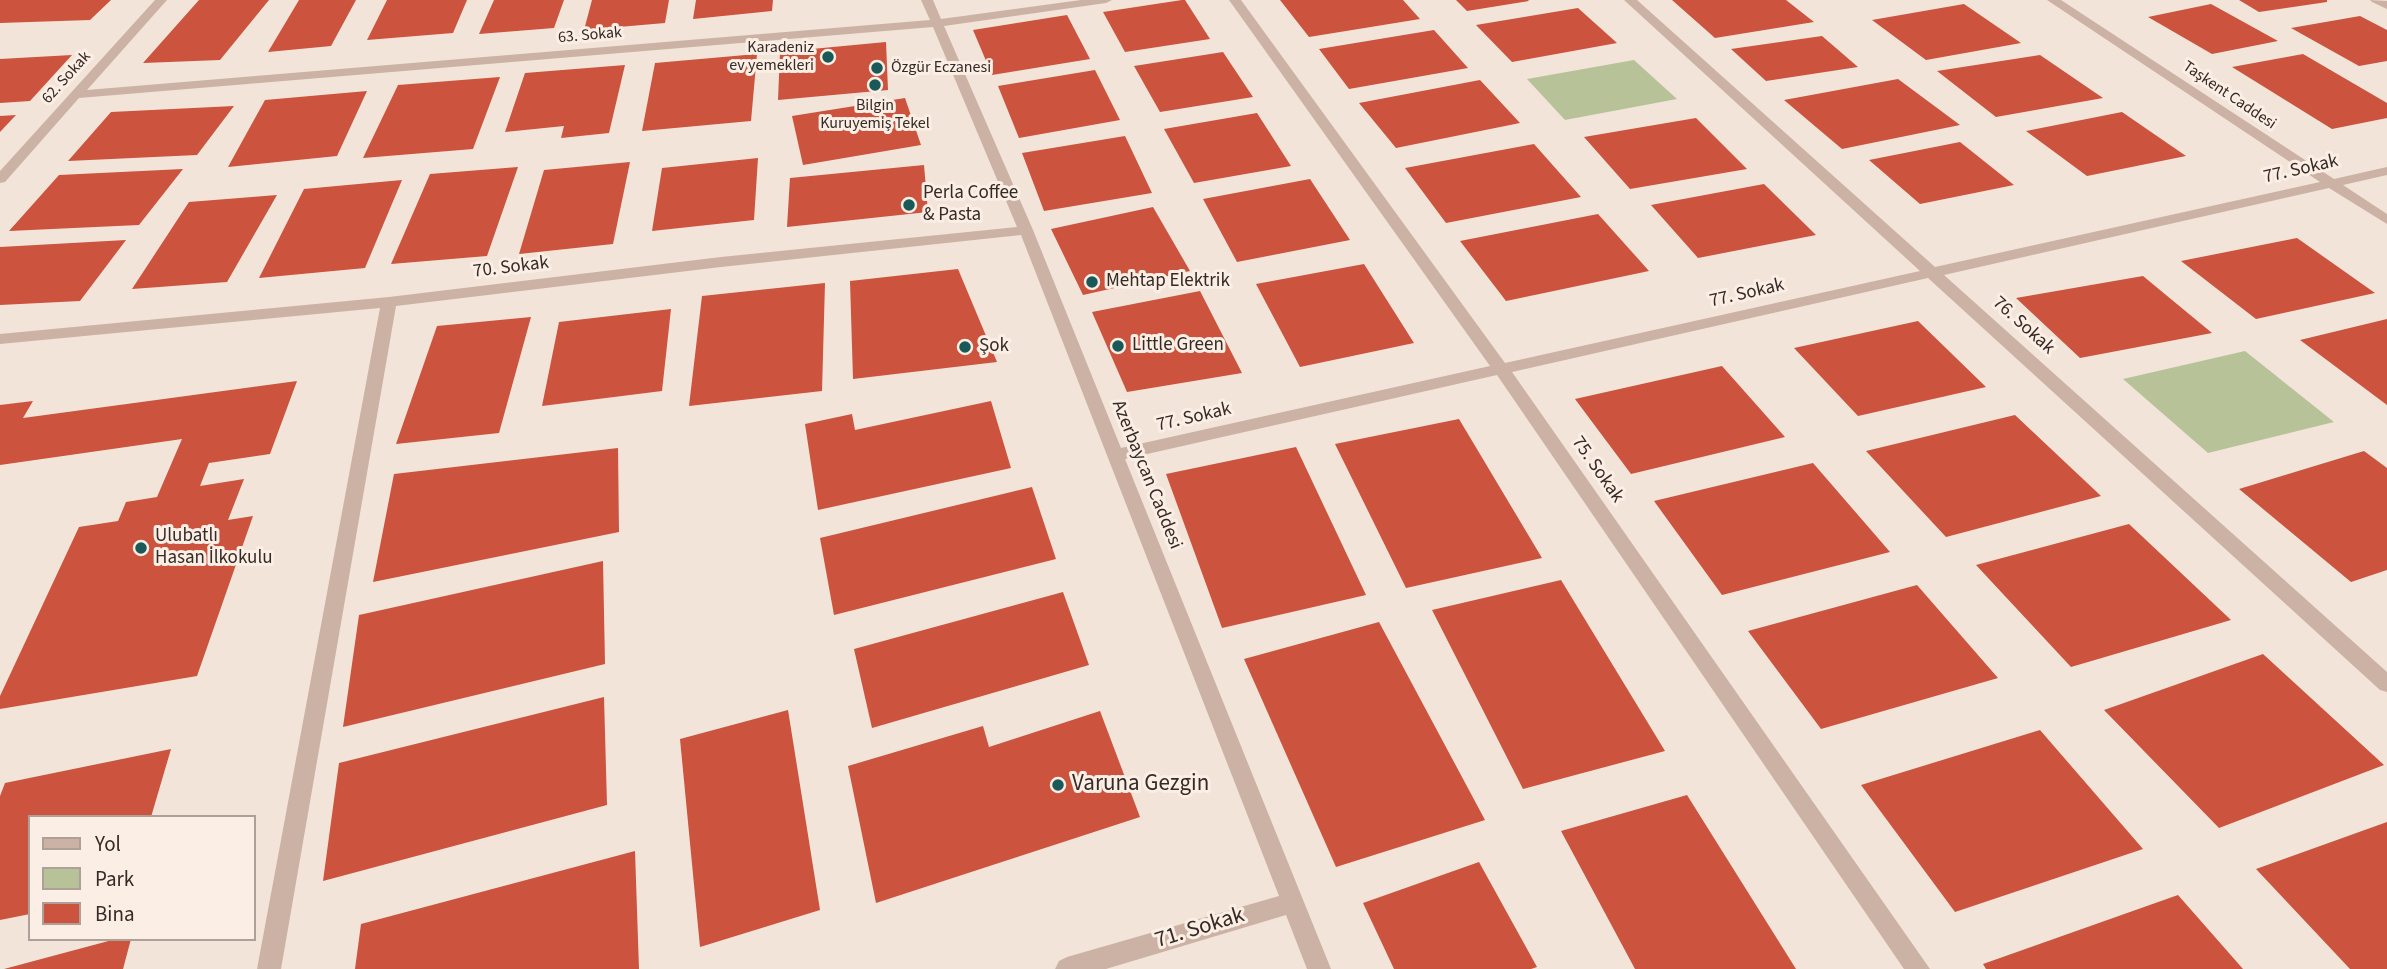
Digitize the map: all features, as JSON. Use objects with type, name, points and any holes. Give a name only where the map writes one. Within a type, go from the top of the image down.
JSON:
[{"type":"street","name":"62. Sokak","points":[[0,179],[161,0]]},
{"type":"street","name":"Azerbaycan Caddesi","points":[[928,0],[1026,230],[1319,969]]},
{"type":"street","name":"63. Sokak","points":[[75,94],[937,23],[1106,0]]},
{"type":"street","name":"75. Sokak","points":[[1235,0],[1501,369],[1918,969]]},
{"type":"street","name":"76. Sokak","points":[[1630,0],[2387,684]]},
{"type":"street","name":"Taşkent Caddesi","points":[[2053,0],[2387,220]]},
{"type":"street","points":[[2376,0],[2387,6]]},
{"type":"street","name":"77. Sokak","points":[[1116,455],[2387,171]]},
{"type":"street","name":"70. Sokak","points":[[0,339],[389,302],[721,262],[1026,230]]},
{"type":"street","points":[[269,969],[389,302]]},
{"type":"street","name":"71. Sokak","points":[[1067,969],[1294,902]]},
{"type":"green space","points":[[1634,60],[1677,99],[1565,120],[1527,79]]},
{"type":"green space","points":[[2245,351],[2334,422],[2208,453],[2123,379]]},
{"type":"building","points":[[0,0],[111,0],[90,20],[0,23]]},
{"type":"building","points":[[199,0],[269,0],[220,60],[143,63]]},
{"type":"building","points":[[299,0],[356,0],[331,46],[268,52]]},
{"type":"building","points":[[387,0],[467,0],[453,33],[367,40]]},
{"type":"building","points":[[494,0],[564,0],[554,28],[479,34]]},
{"type":"building","points":[[592,0],[669,0],[665,23],[584,30]]},
{"type":"building","points":[[696,0],[773,0],[772,11],[693,19]]},
{"type":"building","points":[[1185,0],[1210,39],[1125,52],[1103,12]]},
{"type":"building","points":[[1280,0],[1403,0],[1420,19],[1309,37]]},
{"type":"building","points":[[1456,0],[1528,0],[1529,1],[1467,11]]},
{"type":"building","points":[[1672,0],[1786,0],[1814,22],[1715,38]]},
{"type":"building","points":[[2239,0],[2327,0],[2327,2],[2259,12]]},
{"type":"building","points":[[1964,4],[2021,43],[1926,60],[1872,20]]},
{"type":"building","points":[[2211,4],[2278,41],[2212,54],[2148,17]]},
{"type":"building","points":[[1578,8],[1617,43],[1512,62],[1476,25]]},
{"type":"building","points":[[1067,15],[1090,59],[992,75],[973,30]]},
{"type":"building","points":[[2360,16],[2387,30],[2387,61],[2359,66],[2291,28]]},
{"type":"building","points":[[1434,30],[1468,68],[1349,89],[1319,49]]},
{"type":"building","points":[[1822,36],[1858,67],[1766,81],[1731,49]]},
{"type":"building","points":[[886,42],[888,90],[778,100],[780,52]]},
{"type":"building","points":[[1223,52],[1253,97],[1160,112],[1134,66]]},
{"type":"building","points":[[757,54],[751,121],[642,131],[655,63]]},
{"type":"building","points":[[2303,54],[2387,103],[2387,118],[2332,129],[2232,67]]},
{"type":"building","points":[[72,55],[30,101],[0,103],[0,59]]},
{"type":"building","points":[[2040,55],[2103,98],[1996,117],[1937,71]]},
{"type":"building","points":[[625,65],[609,133],[561,138],[564,126],[505,132],[525,73]]},
{"type":"building","points":[[1095,70],[1120,120],[1019,138],[998,86]]},
{"type":"building","points":[[500,77],[473,149],[363,158],[398,85]]},
{"type":"building","points":[[1898,79],[1960,125],[1842,149],[1784,100]]},
{"type":"building","points":[[1480,80],[1520,123],[1396,148],[1359,103]]},
{"type":"building","points":[[367,91],[337,156],[228,167],[265,100]]},
{"type":"building","points":[[905,98],[921,145],[803,165],[792,116]]},
{"type":"building","points":[[234,106],[197,155],[68,161],[111,112]]},
{"type":"building","points":[[2122,112],[2186,156],[2087,176],[2026,131]]},
{"type":"building","points":[[1257,113],[1291,166],[1194,183],[1164,129]]},
{"type":"building","points":[[16,115],[0,132],[0,116]]},
{"type":"building","points":[[1696,118],[1747,169],[1630,189],[1584,137]]},
{"type":"building","points":[[1125,136],[1152,193],[1044,211],[1022,153]]},
{"type":"building","points":[[1960,142],[2014,185],[1920,204],[1869,160]]},
{"type":"building","points":[[1534,144],[1581,197],[1446,223],[1405,168]]},
{"type":"building","points":[[758,158],[754,220],[652,231],[662,168]]},
{"type":"building","points":[[630,162],[613,244],[519,254],[544,170]]},
{"type":"building","points":[[924,165],[928,212],[787,227],[790,178]]},
{"type":"building","points":[[518,167],[487,256],[391,264],[430,174]]},
{"type":"building","points":[[183,169],[139,225],[9,231],[59,175]]},
{"type":"building","points":[[1310,179],[1350,240],[1237,262],[1203,199]]},
{"type":"building","points":[[402,180],[365,268],[259,278],[304,189]]},
{"type":"building","points":[[1764,184],[1816,235],[1698,258],[1651,205]]},
{"type":"building","points":[[277,195],[227,282],[132,289],[189,202]]},
{"type":"building","points":[[1153,207],[1190,271],[1083,295],[1051,229]]},
{"type":"building","points":[[1598,214],[1649,271],[1506,301],[1460,241]]},
{"type":"building","points":[[2297,238],[2375,293],[2256,319],[2181,261]]},
{"type":"building","points":[[126,240],[80,301],[0,305],[0,247]]},
{"type":"building","points":[[1364,264],[1414,343],[1300,367],[1256,284]]},
{"type":"building","points":[[958,269],[997,362],[853,379],[850,281]]},
{"type":"building","points":[[2143,276],[2212,333],[2080,358],[2016,298]]},
{"type":"building","points":[[825,283],[822,391],[689,406],[702,296]]},
{"type":"building","points":[[1200,291],[1242,373],[1127,392],[1092,312]]},
{"type":"building","points":[[671,309],[662,391],[542,406],[559,322]]},
{"type":"building","points":[[531,317],[499,433],[396,444],[437,326]]},
{"type":"building","points":[[2387,319],[2387,405],[2300,340]]},
{"type":"building","points":[[1918,321],[1986,387],[1858,416],[1794,348]]},
{"type":"building","points":[[1722,366],[1785,437],[1631,474],[1575,399]]},
{"type":"building","points":[[297,381],[270,454],[209,463],[200,486],[244,479],[228,520],[253,516],[197,676],[0,709],[0,696],[79,527],[118,521],[126,502],[157,497],[182,439],[0,465],[0,405],[33,401],[23,418]]},
{"type":"building","points":[[991,401],[1011,468],[818,510],[805,424],[852,414],[855,430]]},
{"type":"building","points":[[2015,415],[2101,496],[1946,537],[1866,451]]},
{"type":"building","points":[[1459,419],[1542,558],[1406,588],[1335,444]]},
{"type":"building","points":[[1296,447],[1366,595],[1222,628],[1166,474]]},
{"type":"building","points":[[618,448],[619,532],[373,582],[394,474]]},
{"type":"building","points":[[2364,451],[2387,468],[2387,570],[2351,582],[2239,489]]},
{"type":"building","points":[[1813,463],[1890,552],[1722,595],[1654,501]]},
{"type":"building","points":[[1032,487],[1056,559],[834,615],[820,538]]},
{"type":"building","points":[[2129,524],[2231,620],[2071,667],[1976,565]]},
{"type":"building","points":[[603,561],[605,664],[343,727],[359,615]]},
{"type":"building","points":[[1561,580],[1665,751],[1523,789],[1432,610]]},
{"type":"building","points":[[1917,585],[1998,678],[1821,729],[1748,631]]},
{"type":"building","points":[[1063,592],[1089,665],[872,728],[854,649]]},
{"type":"building","points":[[1379,622],[1485,820],[1336,867],[1244,659]]},
{"type":"building","points":[[2263,654],[2384,765],[2219,828],[2104,710]]},
{"type":"building","points":[[604,697],[607,805],[323,881],[339,763]]},
{"type":"building","points":[[788,710],[820,910],[700,947],[680,739]]},
{"type":"building","points":[[1100,711],[1140,817],[876,903],[848,766],[983,726],[989,747]]},
{"type":"building","points":[[2040,730],[2143,849],[1955,912],[1861,785]]},
{"type":"building","points":[[171,749],[152,815],[28,815],[28,914],[0,920],[0,796],[5,783]]},
{"type":"building","points":[[1687,795],[1796,969],[1635,969],[1561,831]]},
{"type":"building","points":[[2387,822],[2387,969],[2350,969],[2256,869]]},
{"type":"building","points":[[635,851],[639,969],[355,969],[361,924]]},
{"type":"building","points":[[1479,862],[1537,967],[1394,969],[1363,903]]},
{"type":"building","points":[[2178,895],[2243,969],[1986,969],[1983,964]]},
{"type":"building","points":[[109,941],[130,941],[123,969],[4,969]]},
{"type":"place","name":"Karadeniz ev yemekleri","points":[[828,57]]},
{"type":"place","name":"Özgür Eczanesi","points":[[877,68]]},
{"type":"place","name":"Bilgin Kuruyemiş Tekel","points":[[875,85]]},
{"type":"place","name":"Perla Coffee & Pasta","points":[[909,205]]},
{"type":"place","name":"Mehtap Elektrik","points":[[1092,282]]},
{"type":"place","name":"Little Green","points":[[1118,346]]},
{"type":"place","name":"Şok","points":[[965,347]]},
{"type":"place","name":"Ulubatlı Hasan İlkokulu","points":[[141,548]]},
{"type":"place","name":"Varuna Gezgin","points":[[1058,785]]}]
